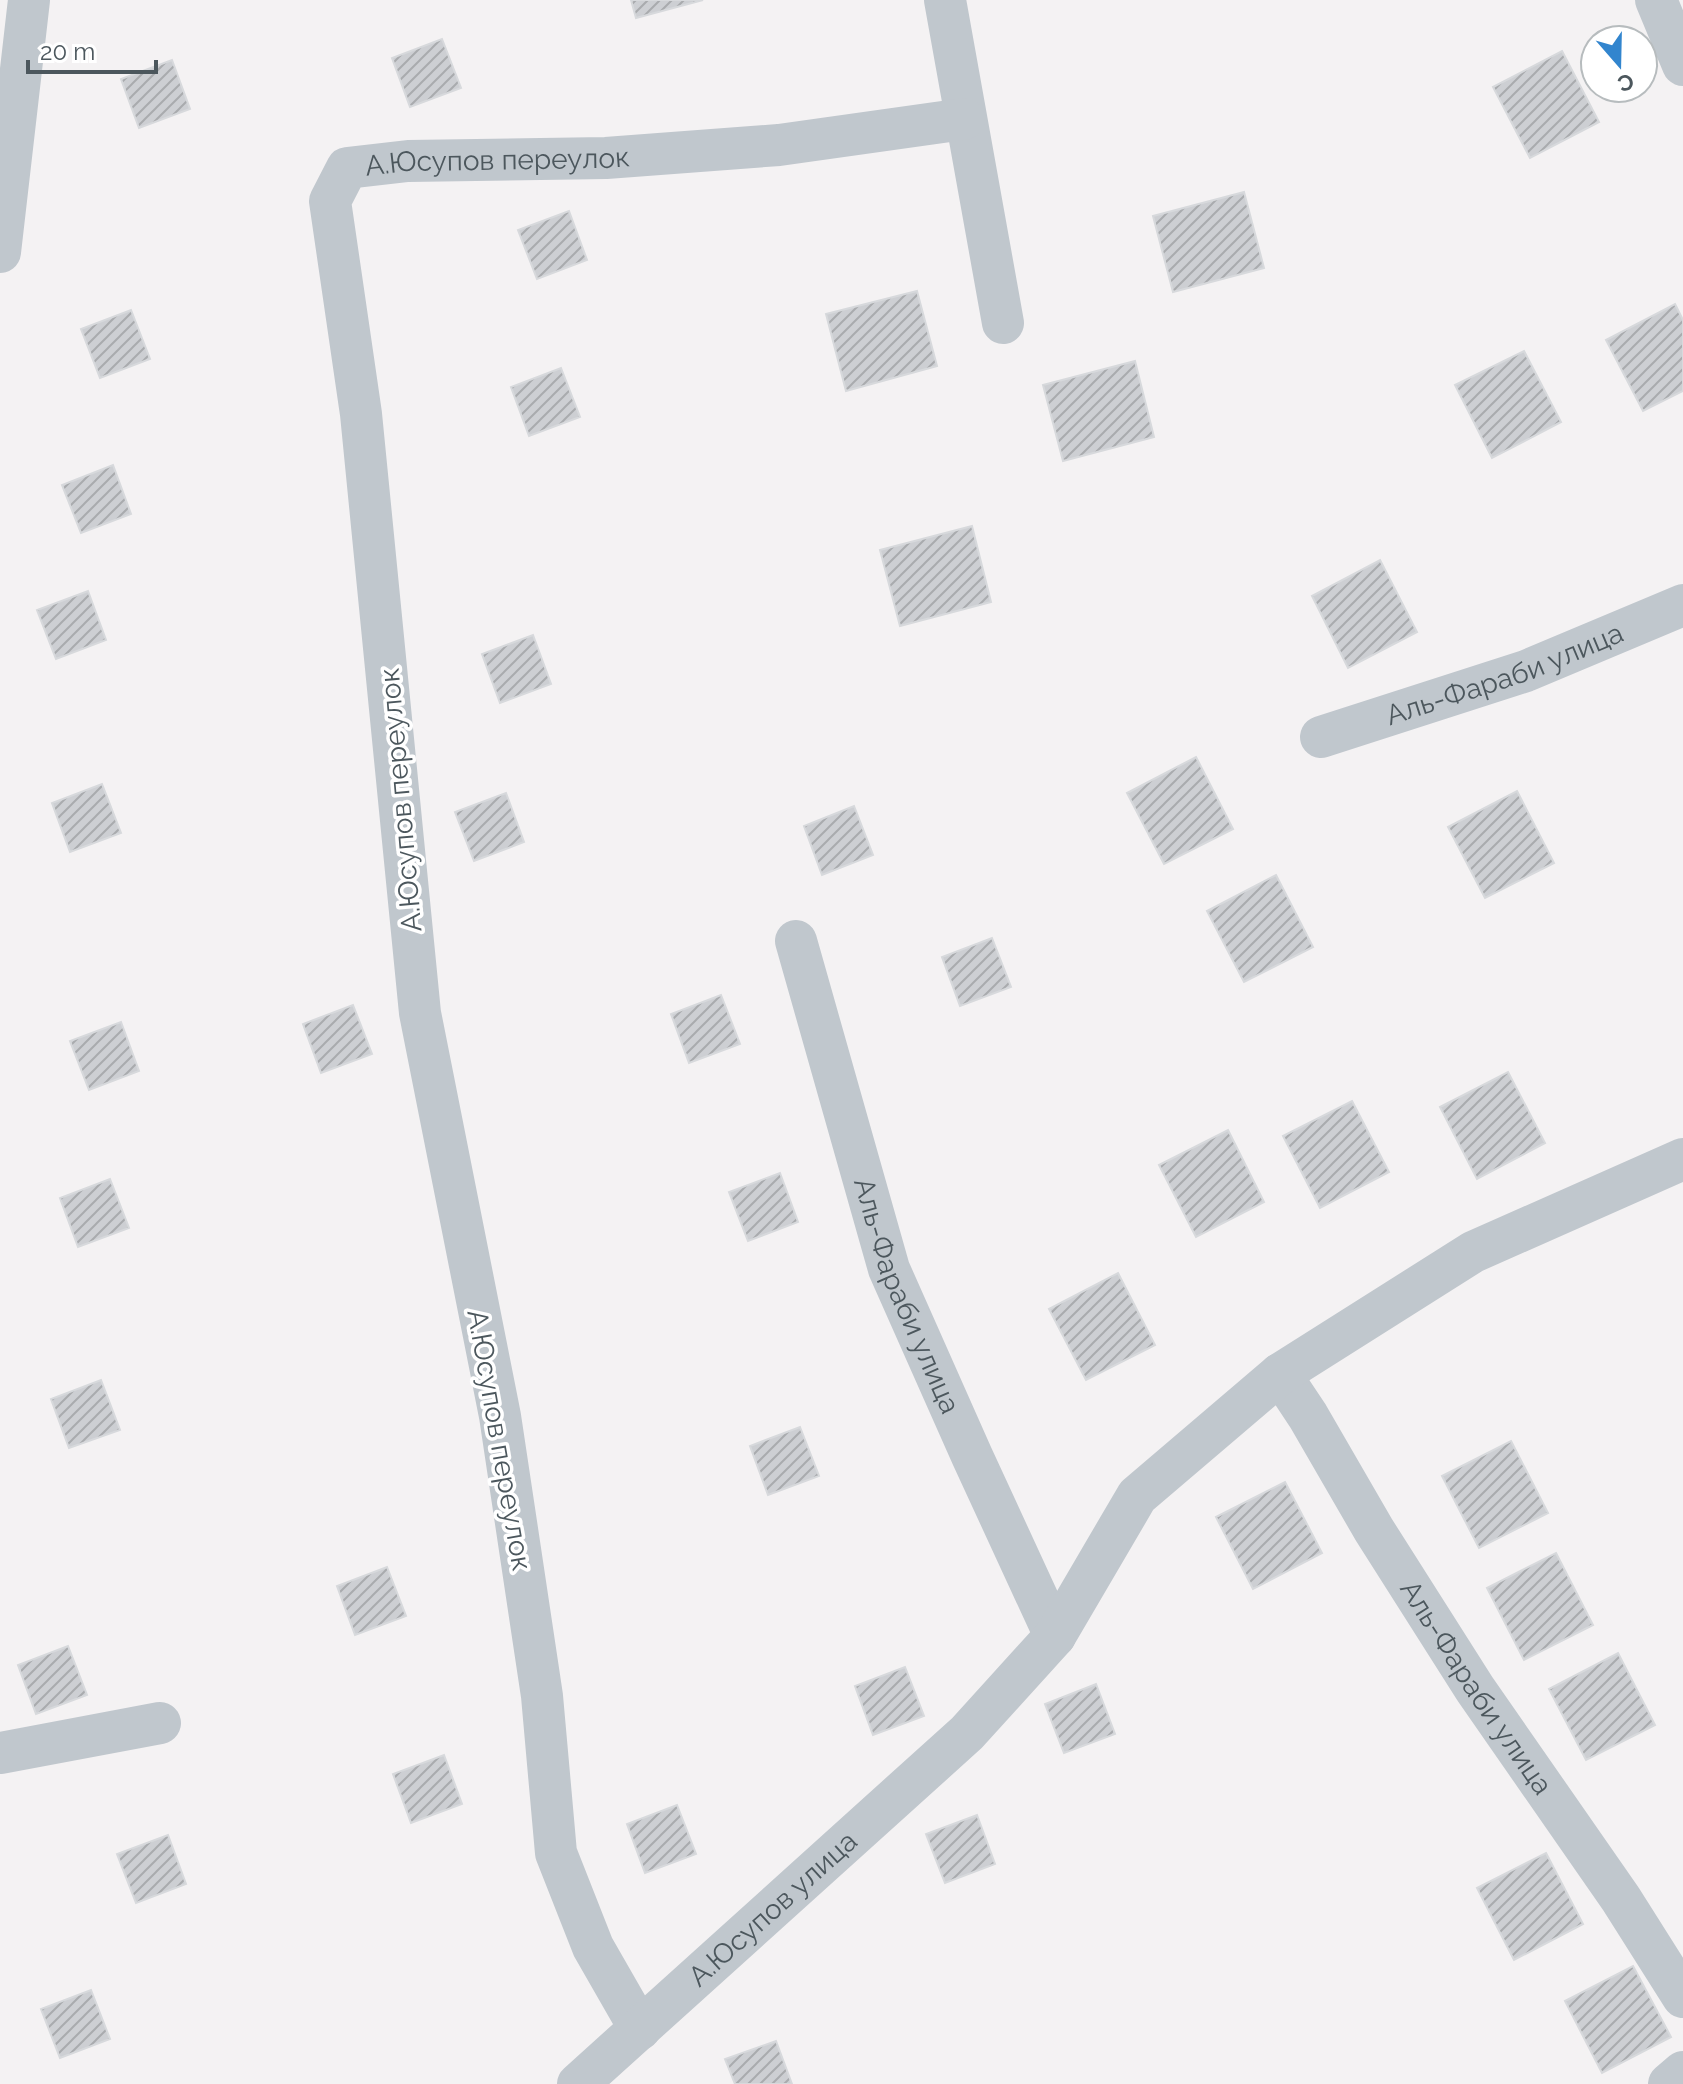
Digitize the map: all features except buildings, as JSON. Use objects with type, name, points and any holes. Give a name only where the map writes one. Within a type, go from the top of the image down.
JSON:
[{"type":"street","points":[[0,252],[29,0]]},
{"type":"street","points":[[945,0],[1003,323]]},
{"type":"street","points":[[1656,0],[1683,65]]},
{"type":"street","name":"А.Юсупов переулок","points":[[640,2029],[593,1947],[556,1853],[542,1696],[500,1416],[420,1013],[361,414],[330,201],[347,168],[408,161],[606,158],[779,145],[964,119]]},
{"type":"street","name":"Аль-Фараби улица","points":[[1321,737],[1526,671],[1683,605]]},
{"type":"street","name":"Аль-Фараби улица","points":[[796,941],[889,1269],[1055,1636]]},
{"type":"street","points":[[1055,1636],[1137,1496],[1280,1374],[1473,1252],[1683,1159]]},
{"type":"street","name":"Аль-Фараби улица","points":[[1280,1374],[1475,1689],[1621,1899],[1683,1997]]},
{"type":"street","name":"А.Юсупов улица","points":[[578,2084],[967,1733],[1055,1636]]},
{"type":"street","points":[[0,1753],[160,1723]]},
{"type":"street","points":[[1669,2084],[1683,2072]]}]
